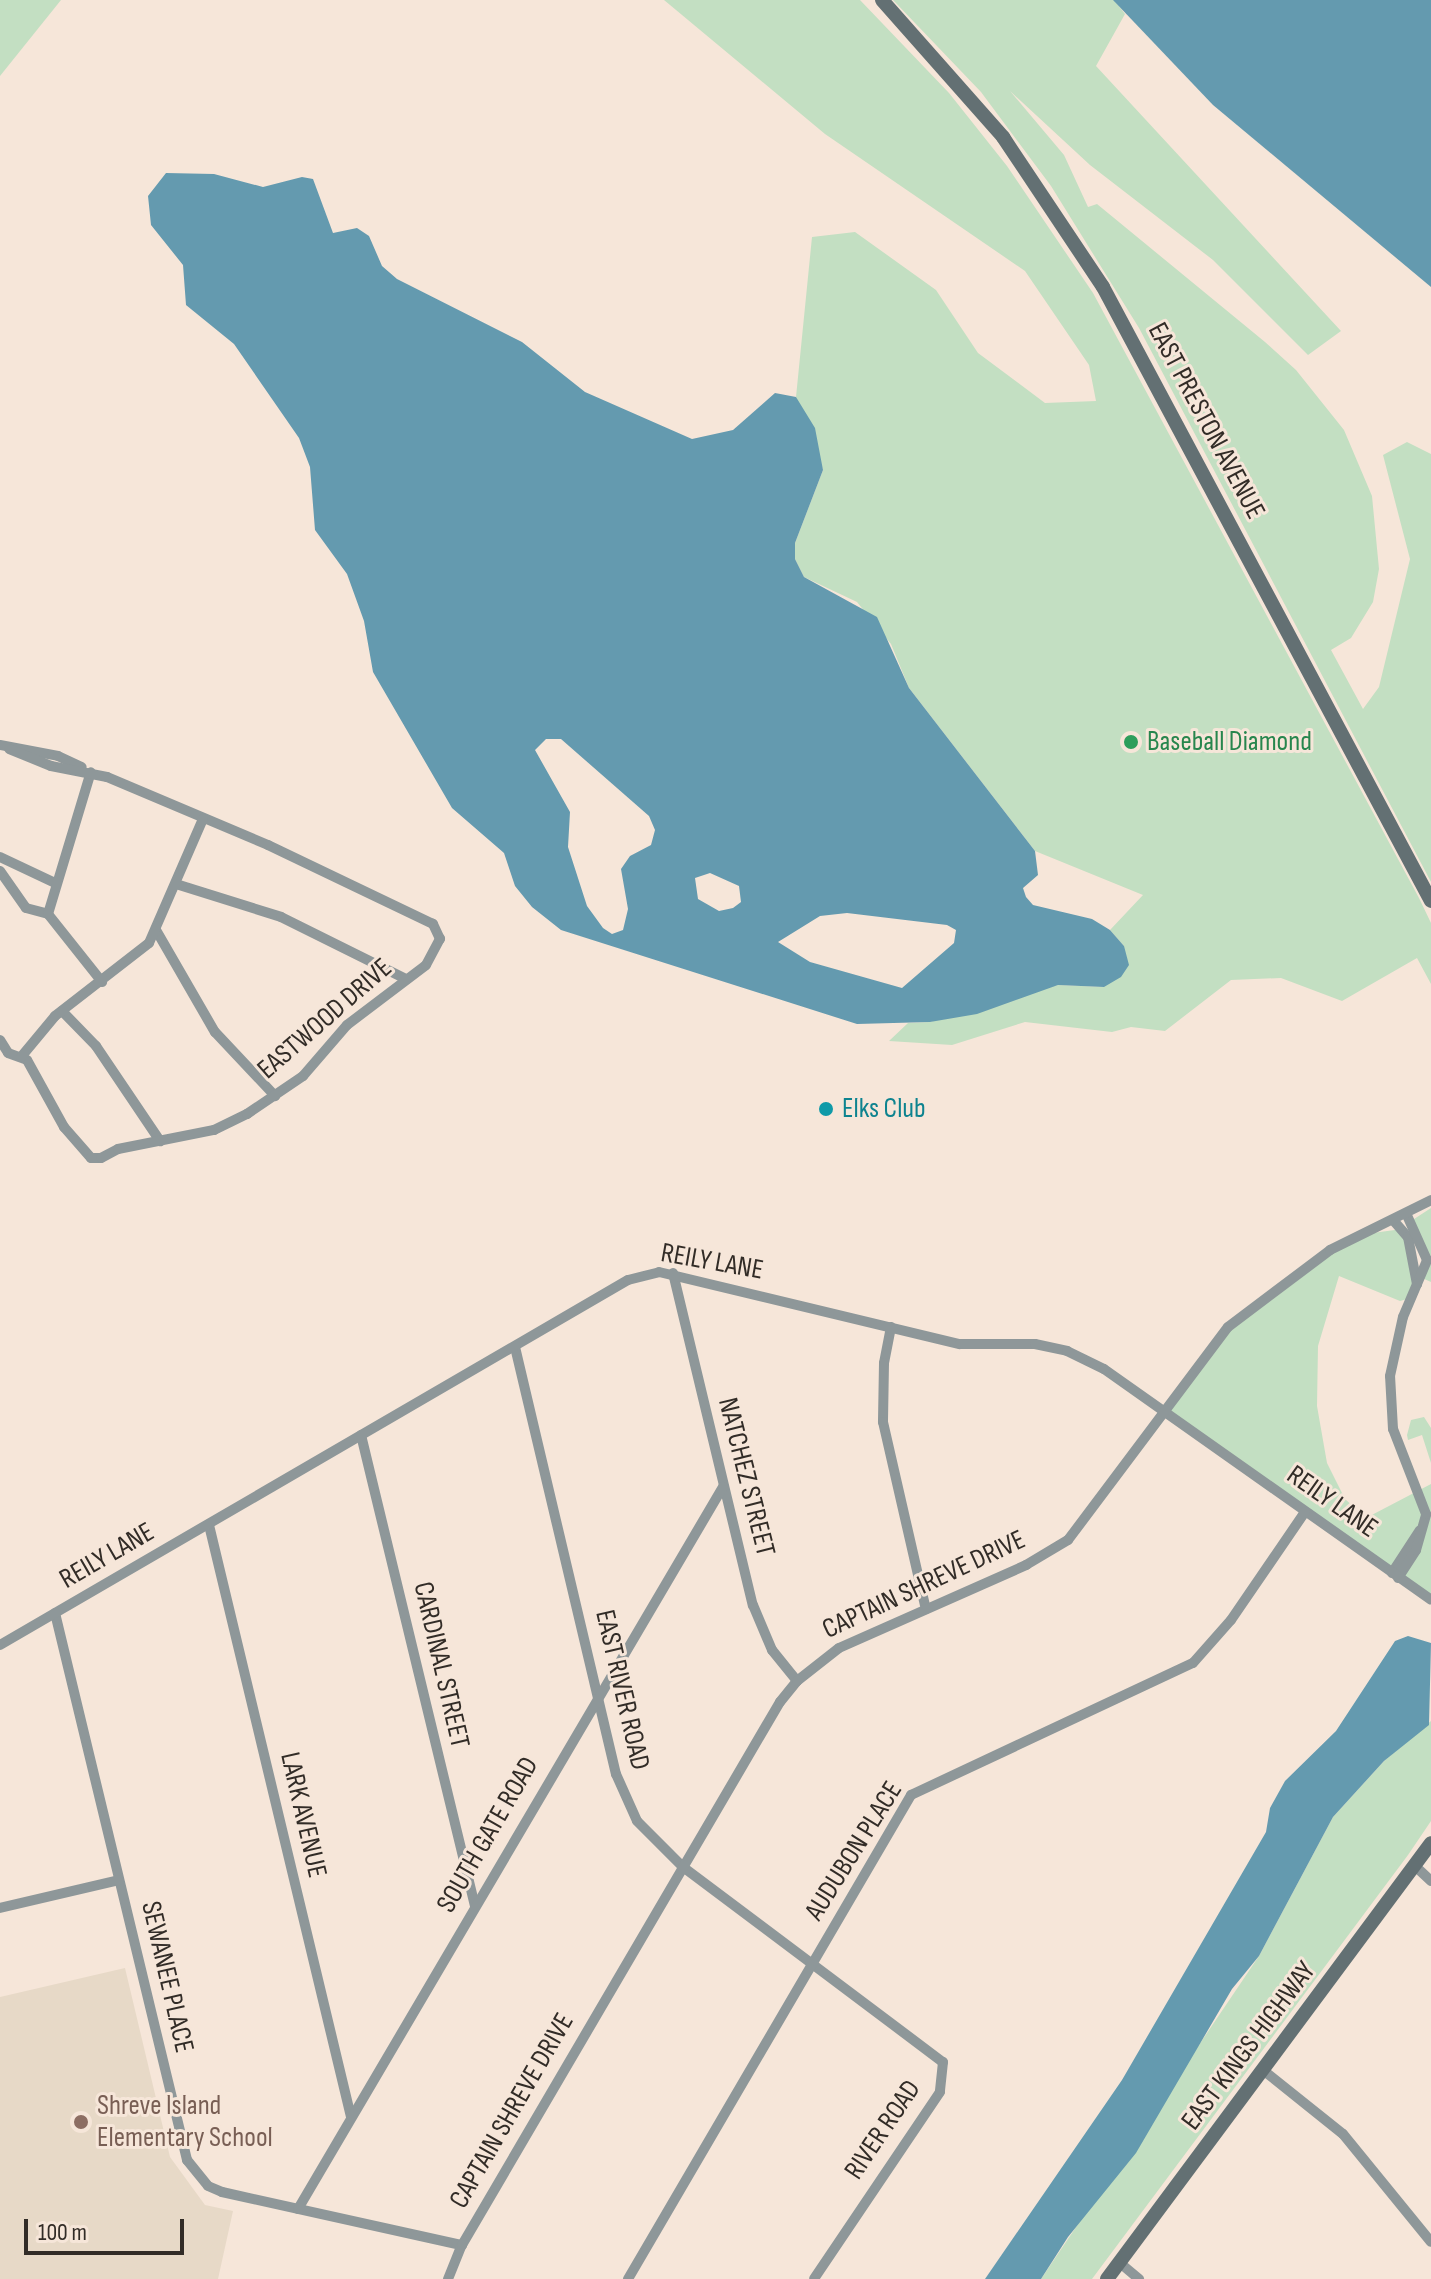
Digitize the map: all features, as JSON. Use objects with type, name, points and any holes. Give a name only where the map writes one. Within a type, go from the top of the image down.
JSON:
[{"type":"street","name":"EAST PRESTON AVENUE","points":[[882,0],[1003,137],[1103,287],[1431,901]]},
{"type":"street","name":"EASTWOOD DRIVE","points":[[0,1040],[8,1053],[21,1057],[64,1127],[91,1158],[214,1130],[275,1096],[303,1076],[347,1025],[434,957],[440,939],[436,926],[203,819],[58,756],[4,747]]},
{"type":"street","points":[[48,914],[91,772]]},
{"type":"street","points":[[21,1057],[62,1011],[140,952],[156,930],[203,819]]},
{"type":"street","points":[[0,857],[55,883]]},
{"type":"street","points":[[0,871],[26,908],[48,914],[102,982]]},
{"type":"street","points":[[176,884],[281,917],[406,979]]},
{"type":"street","points":[[156,930],[215,1032],[275,1096]]},
{"type":"street","points":[[62,1011],[96,1046],[160,1141]]},
{"type":"street","name":"CAPTAIN SHREVE DRIVE","points":[[448,2279],[462,2245],[683,1867],[797,1681],[839,1648],[1026,1565],[1068,1540],[1204,1354],[1261,1298],[1330,1250],[1431,1200]]},
{"type":"street","points":[[1395,1576],[1416,1550],[1426,1514],[1393,1429],[1390,1376],[1403,1317],[1424,1281],[1424,1247],[1406,1213]]},
{"type":"street","points":[[1393,1220],[1408,1237],[1424,1281]]},
{"type":"street","name":"REILY LANE","points":[[0,1645],[628,1280],[673,1273],[960,1344],[1035,1344],[1067,1351],[1104,1369],[1160,1413],[1431,1600]]},
{"type":"street","name":"NATCHEZ STREET","points":[[673,1273],[723,1487],[760,1625],[797,1681]]},
{"type":"street","points":[[891,1327],[884,1363],[883,1422],[926,1609]]},
{"type":"street","name":"EAST RIVER ROAD","points":[[515,1347],[625,1798],[652,1841],[814,1962]]},
{"type":"street","name":"CARDINAL STREET","points":[[361,1435],[475,1905]]},
{"type":"street","name":"SOUTH GATE ROAD","points":[[298,2209],[598,1694],[723,1487]]},
{"type":"street","name":"AUDUBON PLACE","points":[[628,2279],[914,1791],[1193,1663],[1231,1620],[1305,1512]]},
{"type":"street","name":"LARK AVENUE","points":[[209,1525],[351,2117]]},
{"type":"street","name":"SEWANEE PLACE","points":[[55,1613],[187,2160],[208,2186],[462,2245]]},
{"type":"street","name":"EAST KINGS HIGHWAY","points":[[1107,2279],[1431,1843]]},
{"type":"street","points":[[1415,1866],[1431,1881]]},
{"type":"street","points":[[0,1908],[119,1880]]},
{"type":"street","name":"RIVER ROAD","points":[[814,1962],[937,2053],[945,2072],[940,2092],[814,2279]]},
{"type":"street","points":[[1263,2070],[1343,2134],[1431,2242]]},
{"type":"street","points":[[1120,2263],[1139,2279]]},
{"type":"shaded area","name":"Shreve Island Elementary School","points":[[125,1968],[170,2157],[205,2205],[233,2211],[218,2279],[0,2279],[0,1997]]},
{"type":"green space","points":[[0,0],[61,0],[0,76]]},
{"type":"green space","points":[[664,0],[860,0],[949,93],[1007,166],[1093,293],[1419,898],[1431,923],[1431,984],[1417,958],[1342,1001],[1281,978],[1231,980],[1165,1031],[1131,1027],[1112,1032],[1025,1022],[952,1045],[889,1041],[908,1023],[930,1022],[1029,991],[1058,985],[1104,987],[1124,946],[1110,930],[1143,895],[1035,851],[909,688],[891,644],[857,602],[804,577],[795,559],[795,543],[823,470],[796,397],[812,237],[855,232],[936,290],[978,353],[1045,403],[1096,401],[1089,365],[1025,271],[825,134]]},
{"type":"green space","points":[[893,0],[1114,0],[1125,14],[1096,66],[1341,331],[1308,355],[1213,260],[1090,165],[1010,91],[1064,155],[1088,207],[1097,204],[1265,342],[1296,370],[1344,430],[1372,496],[1379,569],[1373,602],[1351,638],[1331,650],[1363,709],[1379,687],[1410,559],[1383,455],[1407,442],[1431,454],[1431,882],[1139,328],[1051,186],[981,92]]},
{"type":"green space","points":[[1431,1208],[1431,1282],[1422,1278],[1427,1270],[1411,1221]]},
{"type":"green space","points":[[1402,1229],[1417,1262],[1411,1298],[1400,1301],[1339,1276],[1318,1346],[1317,1406],[1327,1463],[1345,1499],[1366,1518],[1431,1484],[1431,1600],[1160,1413],[1228,1327],[1358,1235]]},
{"type":"green space","points":[[1424,1417],[1431,1428],[1431,1463],[1422,1435],[1408,1440],[1407,1435],[1411,1420]]},
{"type":"green space","points":[[1431,1721],[1431,1821],[1408,1855],[1092,2279],[1041,2279],[1259,1956],[1333,1817],[1384,1761]]},
{"type":"water","points":[[1113,0],[1431,0],[1431,287],[1213,105]]},
{"type":"water","points":[[166,173],[214,174],[263,187],[302,177],[313,179],[333,233],[357,228],[369,236],[382,266],[397,279],[522,342],[585,392],[692,439],[733,430],[775,393],[796,397],[815,428],[823,470],[795,543],[795,559],[804,577],[877,617],[909,688],[1035,851],[1038,875],[1023,888],[1026,897],[1033,905],[1092,919],[1110,930],[1124,946],[1129,965],[1121,977],[1104,987],[1058,985],[977,1014],[930,1022],[857,1024],[561,930],[532,907],[515,886],[504,853],[452,808],[373,672],[364,621],[347,574],[315,530],[310,467],[299,438],[234,344],[186,305],[183,265],[151,225],[148,196]],"holes":[[[546,739],[561,739],[649,816],[655,830],[651,845],[630,856],[621,869],[628,909],[623,930],[612,934],[603,928],[587,906],[568,847],[570,812],[535,750]],[[710,873],[739,886],[741,902],[733,908],[719,911],[698,899],[695,878]],[[847,913],[947,925],[956,930],[954,943],[902,988],[810,962],[778,942],[820,916]]]},
{"type":"water","points":[[1408,1636],[1431,1643],[1429,1725],[1384,1761],[1333,1817],[1259,1956],[1232,1989],[1136,2153],[1068,2237],[1041,2279],[985,2279],[1122,2080],[1266,1832],[1270,1808],[1285,1781],[1336,1731],[1395,1641]]},
{"type":"place","name":"Baseball Diamond","points":[[1131,742]]},
{"type":"place","name":"Elks Club","points":[[826,1109]]},
{"type":"place","name":"Shreve Island Elementary School","points":[[81,2122]]}]
